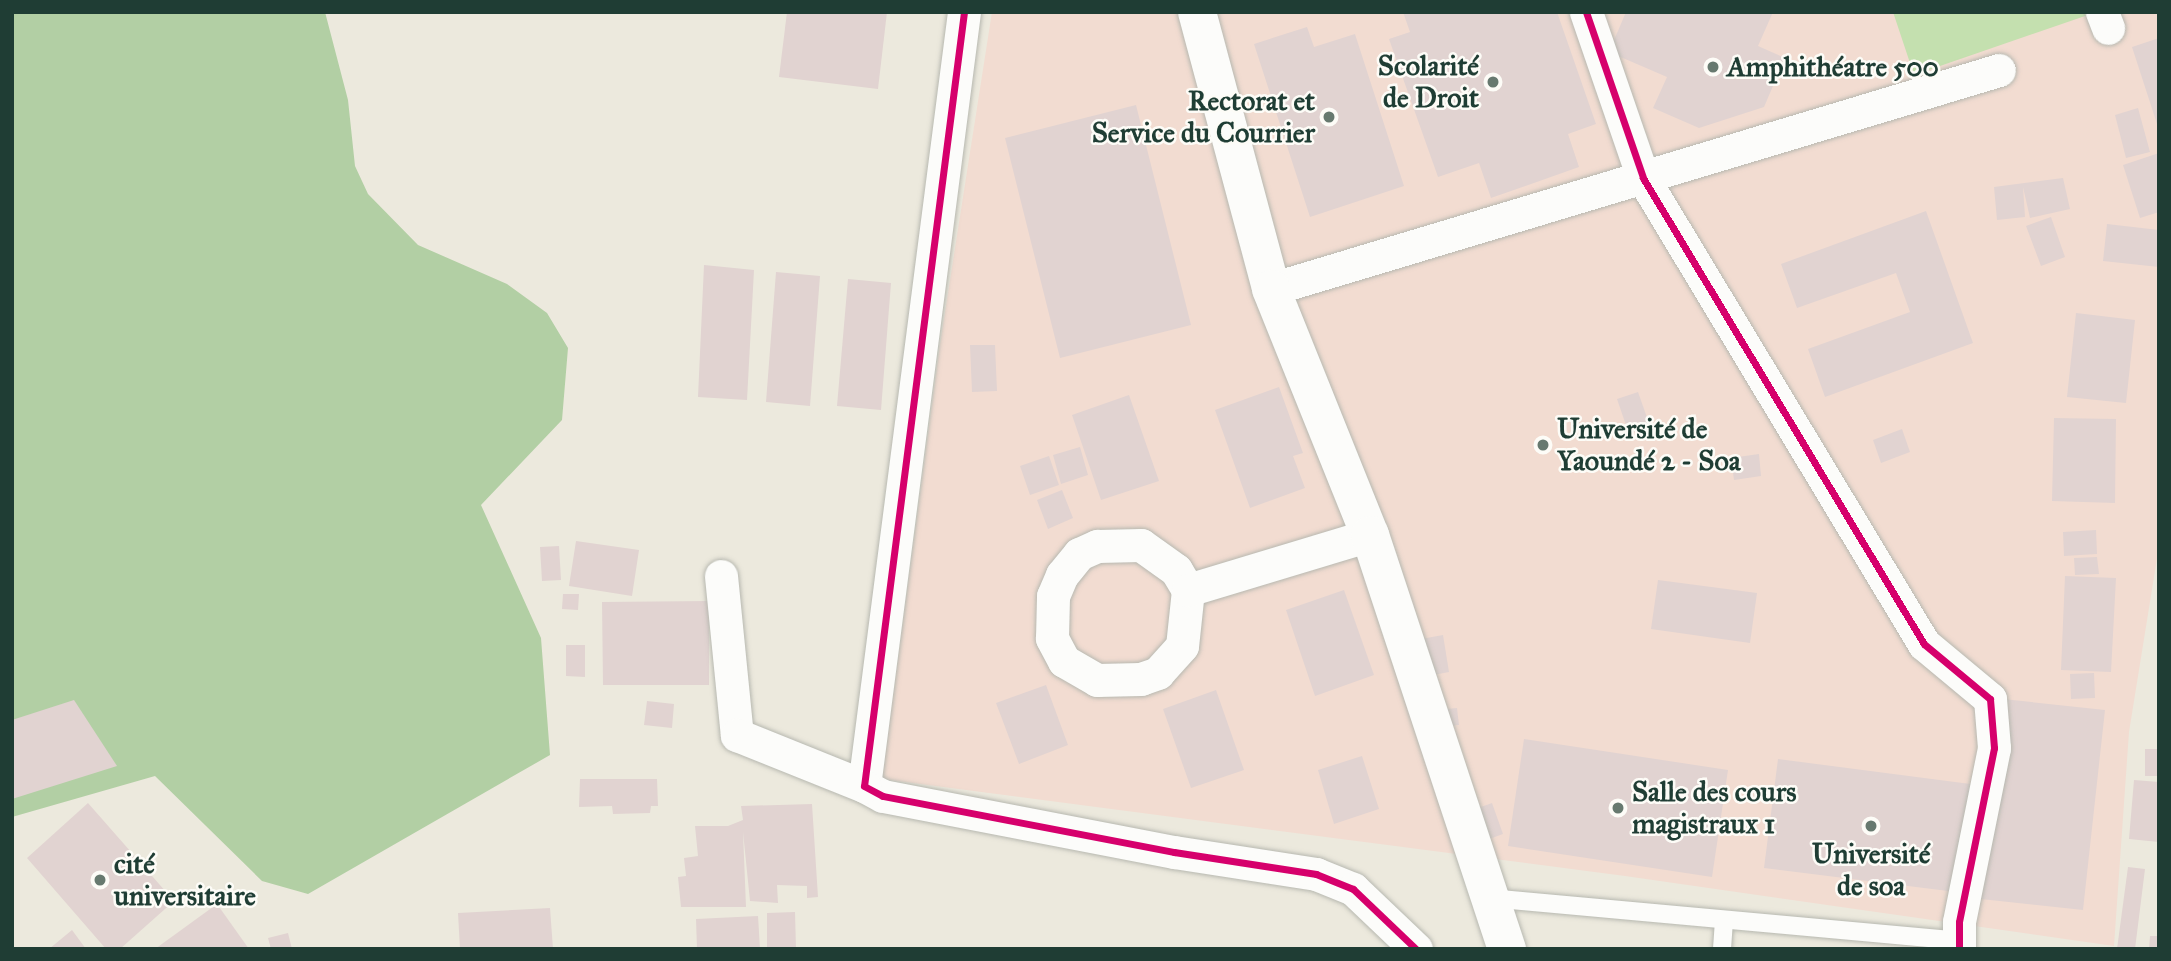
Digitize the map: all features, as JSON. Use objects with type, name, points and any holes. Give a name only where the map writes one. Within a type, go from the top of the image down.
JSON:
[{"type":"street","points":[[864,786],[964,12]]},
{"type":"street","points":[[1197,12],[1271,289],[1370,536],[1507,949]]},
{"type":"street","points":[[1586,12],[1643,178],[1924,644],[1990,699],[1994,748],[1959,922],[1959,945]]},
{"type":"street","points":[[1271,289],[1999,70]]},
{"type":"street","points":[[1188,590],[1370,536]]},
{"type":"street","points":[[1140,545],[1157,552],[1188,590],[1182,646],[1169,664],[1141,679],[1097,680],[1080,674],[1064,661],[1052,638],[1053,596],[1062,575],[1079,554],[1097,546],[1140,545]]},
{"type":"street","points":[[721,576],[737,734],[883,796],[1133,844],[1316,874],[1353,889],[1416,949]]},
{"type":"lane","points":[[1489,898],[1959,945]]},
{"type":"lane","points":[[1722,949],[1724,920]]},
{"type":"shaded area","name":"Université de Yaoundé 2 - Soa","points":[[992,12],[2159,12],[2159,546],[2129,732],[2114,946],[1625,876],[882,779],[940,344]]},
{"type":"green space","points":[[12,12],[325,12],[348,100],[355,166],[368,194],[418,245],[507,284],[547,313],[568,348],[562,420],[481,505],[541,638],[550,755],[308,894],[262,881],[155,776],[12,817]]},
{"type":"green space","points":[[1893,12],[2087,12],[2088,15],[1914,75]]},
{"type":"building","points":[[787,12],[887,12],[878,89],[779,77]]},
{"type":"building","name":"Scolarité de Droit","points":[[1403,12],[1557,12],[1596,124],[1568,134],[1579,167],[1491,198],[1479,163],[1438,177],[1389,39],[1410,32]]},
{"type":"building","name":"Amphithéatre 500","points":[[1626,12],[1773,12],[1758,46],[1785,58],[1764,107],[1699,128],[1653,108],[1667,77],[1609,52]]},
{"type":"building","name":"Rectorat et Service du Courrier","points":[[1307,27],[1314,47],[1355,34],[1404,186],[1310,217],[1254,44]]},
{"type":"building","points":[[2159,38],[2159,127],[2158,127],[2132,47]]},
{"type":"building","points":[[1136,105],[1191,325],[1060,358],[1005,138]]},
{"type":"building","points":[[2138,108],[2150,152],[2126,158],[2115,115]]},
{"type":"building","points":[[2159,153],[2159,212],[2140,218],[2123,165]]},
{"type":"building","points":[[2063,178],[2070,209],[2030,218],[2023,187],[2025,217],[1997,220],[1994,187]]},
{"type":"building","points":[[1926,211],[1973,343],[1825,397],[1808,349],[1910,312],[1896,273],[1797,308],[1781,264]]},
{"type":"building","points":[[2051,217],[2065,257],[2041,266],[2026,226]]},
{"type":"building","points":[[2107,224],[2159,230],[2159,267],[2103,261]]},
{"type":"building","points":[[704,265],[754,270],[747,400],[698,397]]},
{"type":"building","points":[[776,272],[820,276],[810,406],[766,402]]},
{"type":"building","points":[[848,279],[891,283],[881,410],[837,406]]},
{"type":"building","points":[[2076,313],[2135,320],[2126,403],[2067,397]]},
{"type":"building","points":[[970,345],[995,345],[997,391],[972,392]]},
{"type":"building","points":[[1279,387],[1303,453],[1293,456],[1305,488],[1250,508],[1215,410]]},
{"type":"building","points":[[1638,392],[1650,426],[1629,434],[1617,399]]},
{"type":"building","points":[[1129,395],[1159,481],[1101,500],[1072,415]]},
{"type":"building","points":[[2054,418],[2116,419],[2115,503],[2052,501]]},
{"type":"building","points":[[1902,429],[1910,452],[1881,463],[1873,440]]},
{"type":"building","points":[[1080,447],[1088,475],[1061,484],[1053,455]]},
{"type":"building","points":[[1759,454],[1761,476],[1734,480],[1731,458]]},
{"type":"building","points":[[1049,456],[1059,485],[1030,495],[1020,466]]},
{"type":"building","points":[[1062,490],[1073,518],[1048,529],[1037,500]]},
{"type":"building","points":[[2096,530],[2097,554],[2064,556],[2063,532]]},
{"type":"building","points":[[576,541],[639,550],[632,596],[569,586]]},
{"type":"building","points":[[559,546],[561,580],[542,581],[540,547]]},
{"type":"building","points":[[2097,557],[2099,574],[2075,575],[2074,558]]},
{"type":"building","points":[[2065,576],[2116,578],[2111,672],[2061,670]]},
{"type":"building","points":[[1658,580],[1757,593],[1750,643],[1651,629]]},
{"type":"building","points":[[1344,590],[1374,675],[1315,696],[1286,610]]},
{"type":"building","points":[[563,594],[579,594],[578,610],[562,609]]},
{"type":"building","points":[[709,601],[709,685],[603,685],[602,602]]},
{"type":"building","points":[[1443,635],[1449,672],[1428,676],[1421,639]]},
{"type":"building","points":[[566,645],[585,645],[585,677],[566,676]]},
{"type":"building","points":[[2094,673],[2095,698],[2071,699],[2070,674]]},
{"type":"building","points":[[1046,685],[1068,745],[1019,764],[996,703]]},
{"type":"building","points":[[1216,690],[1244,770],[1191,788],[1163,709]]},
{"type":"building","points":[[2003,699],[2105,710],[2083,910],[1981,899]]},
{"type":"building","points":[[74,700],[117,766],[12,799],[12,720]]},
{"type":"building","points":[[647,701],[674,704],[672,728],[644,725]]},
{"type":"building","points":[[1457,708],[1459,725],[1436,727],[1435,710]]},
{"type":"building","name":"Salle des cours magistraux 1","points":[[1524,739],[1728,770],[1712,877],[1508,846]]},
{"type":"building","points":[[2145,749],[2159,749],[2159,776],[2145,776]]},
{"type":"building","points":[[1362,756],[1379,809],[1334,824],[1318,770]]},
{"type":"building","name":"Université de soa","points":[[1778,759],[1978,785],[1964,893],[1764,868]]},
{"type":"building","points":[[580,779],[657,779],[658,806],[651,806],[650,813],[613,814],[612,806],[579,807]]},
{"type":"building","points":[[2134,780],[2159,782],[2159,842],[2129,839]]},
{"type":"building","name":"cité universitaire","points":[[88,803],[174,901],[120,949],[106,949],[27,858]]},
{"type":"building","points":[[1492,803],[1503,834],[1481,842],[1470,811]]},
{"type":"building","points":[[812,804],[818,897],[807,898],[807,886],[777,885],[778,903],[750,901],[743,832],[746,907],[681,907],[678,877],[686,876],[684,858],[698,856],[695,826],[728,826],[743,820],[741,806]]},
{"type":"building","points":[[2128,867],[2145,869],[2135,949],[2117,949]]},
{"type":"building","name":"cité universitaire","points":[[217,904],[249,949],[155,949]]},
{"type":"building","points":[[550,908],[553,949],[460,949],[458,913]]},
{"type":"building","points":[[795,912],[796,949],[767,949],[767,913]]},
{"type":"building","points":[[758,916],[760,949],[697,949],[696,919]]},
{"type":"building","points":[[72,930],[86,949],[49,949]]},
{"type":"building","name":"cité universitaire","points":[[288,933],[292,949],[271,949],[268,938]]},
{"type":"building","points":[[2150,936],[2159,936],[2159,949],[2149,949]]},
{"type":"cycle path","points":[[964,12],[864,786],[883,796],[1174,852],[1316,874],[1353,889],[1416,949]]},
{"type":"cycle path","points":[[1586,12],[1643,178],[1924,644],[1990,699],[1994,748],[1959,922],[1959,949]]},
{"type":"place","name":"Amphithéatre 500","points":[[1713,67]]},
{"type":"place","name":"Scolarité de Droit","points":[[1493,82]]},
{"type":"place","name":"Rectorat et Service du Courrier","points":[[1329,117]]},
{"type":"place","name":"Université de Yaoundé 2 - Soa","points":[[1543,445]]},
{"type":"place","name":"Salle des cours magistraux 1","points":[[1618,808]]},
{"type":"place","name":"Université de soa","points":[[1871,826]]},
{"type":"place","name":"cité universitaire","points":[[100,880]]}]
